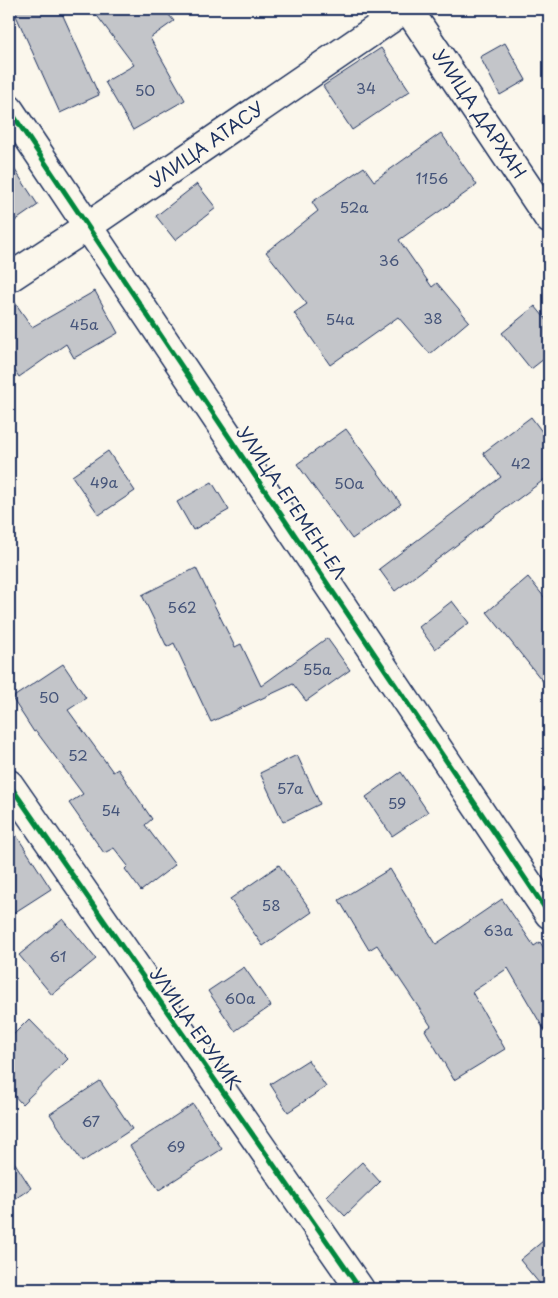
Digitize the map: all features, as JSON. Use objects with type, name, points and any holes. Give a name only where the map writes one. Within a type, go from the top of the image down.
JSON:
[{"type":"street","name":"УЛИЦА ДАРХАН","points":[[406,9],[549,220]]},
{"type":"street","name":"УЛИЦА АТАСУ","points":[[9,278],[406,9]]},
{"type":"street","name":"УЛИЦА ЕГЕМЕН-ЕЛ","points":[[9,109],[549,914]]},
{"type":"street","name":"УЛИЦА ЕРУЛИК","points":[[9,784],[360,1289]]},
{"type":"building","points":[[13,9],[60,9],[99,95],[60,113]]},
{"type":"building","points":[[92,9],[164,9],[174,21],[150,38],[185,100],[133,130],[105,82],[134,65]]},
{"type":"building","points":[[505,43],[526,80],[500,95],[480,57]]},
{"type":"building","points":[[381,48],[410,91],[352,130],[323,86]]},
{"type":"building","points":[[441,133],[477,185],[399,240],[432,287],[437,283],[469,321],[430,354],[398,317],[330,365],[294,313],[307,304],[266,252],[318,211],[312,202],[364,167],[374,181]]},
{"type":"building","points":[[9,161],[38,205],[9,225]]},
{"type":"building","points":[[197,184],[216,208],[175,240],[156,216]]},
{"type":"building","points":[[95,291],[118,333],[74,358],[66,344],[19,377],[9,362],[9,294],[32,327]]},
{"type":"building","points":[[535,306],[549,323],[549,355],[531,369],[502,333]]},
{"type":"building","points":[[531,417],[549,441],[549,476],[395,591],[379,569],[501,477],[483,453]]},
{"type":"building","points":[[346,429],[401,504],[352,539],[297,464]]},
{"type":"building","points":[[108,451],[135,491],[99,515],[72,476]]},
{"type":"building","points":[[212,482],[229,510],[193,530],[177,502]]},
{"type":"building","points":[[196,568],[235,647],[241,644],[261,686],[327,638],[350,670],[306,701],[293,684],[211,722],[174,643],[167,647],[142,595]]},
{"type":"building","points":[[528,577],[549,603],[549,689],[487,612]]},
{"type":"building","points":[[452,601],[469,623],[435,649],[419,627]]},
{"type":"building","points":[[63,664],[86,698],[68,710],[113,772],[118,769],[152,819],[145,825],[175,865],[141,891],[125,869],[128,866],[114,848],[104,853],[69,803],[83,794],[36,731],[34,732],[12,698]]},
{"type":"building","points":[[297,755],[320,804],[283,822],[260,773]]},
{"type":"building","points":[[401,772],[428,812],[392,836],[366,797]]},
{"type":"building","points":[[9,824],[51,889],[9,916]]},
{"type":"building","points":[[279,865],[312,912],[263,946],[230,899]]},
{"type":"building","points":[[390,869],[436,944],[502,899],[534,946],[540,942],[549,957],[549,1038],[508,968],[472,992],[505,1049],[454,1080],[425,1030],[431,1026],[377,945],[369,950],[339,900]]},
{"type":"building","points":[[63,919],[96,959],[52,995],[19,955]]},
{"type":"building","points":[[244,967],[271,1006],[235,1031],[208,991]]},
{"type":"building","points":[[29,1019],[68,1059],[22,1104],[9,1090],[9,1039]]},
{"type":"building","points":[[308,1060],[326,1087],[288,1112],[270,1084]]},
{"type":"building","points":[[100,1081],[132,1129],[82,1162],[50,1114]]},
{"type":"building","points":[[193,1104],[222,1149],[159,1190],[130,1146]]},
{"type":"building","points":[[9,1154],[31,1188],[9,1203]]},
{"type":"building","points":[[362,1162],[380,1182],[345,1216],[326,1196]]},
{"type":"building","points":[[549,1236],[549,1289],[544,1289],[520,1260]]},
{"type":"cycle path","points":[[9,109],[549,914]]},
{"type":"cycle path","points":[[9,784],[360,1289]]}]
